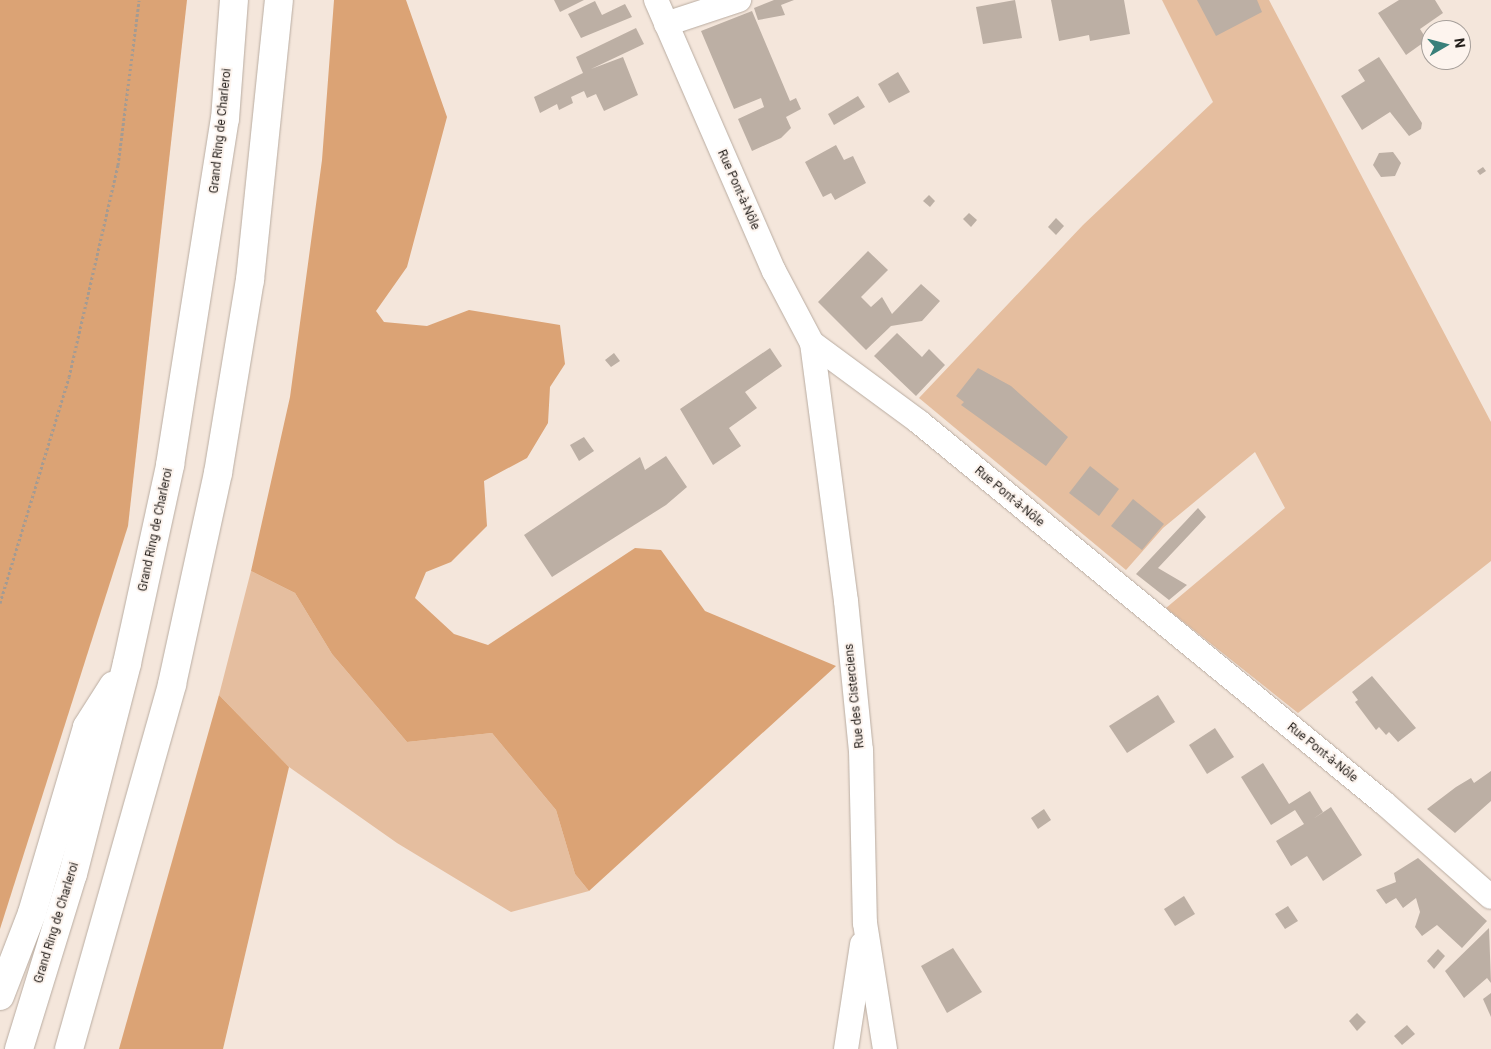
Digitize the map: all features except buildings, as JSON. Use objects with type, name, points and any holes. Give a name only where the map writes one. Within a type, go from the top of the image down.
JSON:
[{"type":"highway","name":"Grand Ring de Charleroi","points":[[19,1049],[73,874],[127,663],[170,465],[203,278],[225,119],[234,0]]},
{"type":"highway","points":[[69,1049],[172,684],[218,473],[250,280],[280,0]]},
{"type":"highway","points":[[0,996],[32,913],[86,727],[127,663]]},
{"type":"street","name":"Rue Pont-à-Nôle","points":[[656,0],[774,271],[812,343],[919,422],[1384,803],[1491,898]]},
{"type":"street","points":[[666,24],[739,0]]},
{"type":"street","name":"Rue des Cisterciens","points":[[812,343],[861,750],[865,923],[885,1049]]},
{"type":"street","points":[[846,1049],[865,923]]},
{"type":"path","points":[[0,603],[70,377],[118,165],[139,0]]},
{"type":"shaded area","points":[[0,0],[187,0],[128,526],[0,929]]},
{"type":"shaded area","points":[[334,0],[406,0],[447,117],[407,267],[376,311],[384,322],[427,326],[469,310],[560,325],[565,364],[550,387],[548,423],[527,458],[484,481],[487,526],[451,562],[426,572],[415,598],[454,634],[488,645],[635,548],[661,550],[705,611],[836,666],[589,891],[575,874],[556,810],[492,733],[407,742],[332,654],[295,593],[251,571],[290,397],[322,160]]},
{"type":"shaded area","points":[[1162,0],[1269,0],[1491,422],[1491,561],[1298,713],[1166,608],[1285,508],[1255,452],[1163,528],[1126,570],[919,398],[1083,225],[1213,102]]},
{"type":"shaded area","points":[[251,571],[295,593],[332,654],[407,742],[492,733],[556,810],[575,874],[589,891],[511,912],[397,843],[289,767],[219,695]]},
{"type":"shaded area","points":[[219,695],[289,767],[223,1049],[119,1049]]}]
